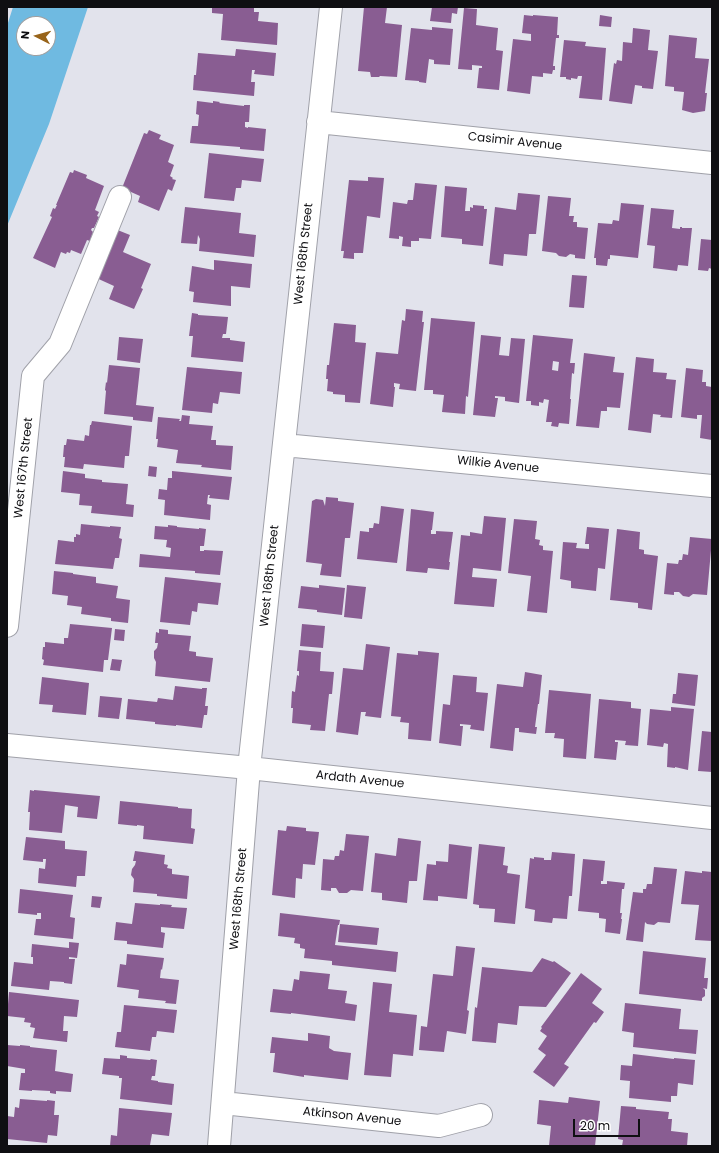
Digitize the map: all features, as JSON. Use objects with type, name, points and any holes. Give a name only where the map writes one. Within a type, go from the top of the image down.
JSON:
[{"type":"street","name":"West 168th Street","points":[[219,1146],[249,768],[330,7]]},
{"type":"street","name":"Casimir Avenue","points":[[318,122],[712,162]]},
{"type":"street","name":"West 167th Street","points":[[7,626],[34,376],[60,344],[120,197]]},
{"type":"street","name":"Wilkie Avenue","points":[[284,445],[712,486]]},
{"type":"street","name":"Ardath Avenue","points":[[7,745],[249,768],[712,818]]},
{"type":"street","name":"Atkinson Avenue","points":[[223,1103],[439,1126],[481,1115]]},
{"type":"water","points":[[13,7],[88,7],[49,124],[7,226],[7,26]]},
{"type":"building","points":[[212,7],[254,7],[254,12],[259,12],[258,21],[278,23],[277,45],[221,40],[223,14],[212,13]]},
{"type":"building","points":[[364,7],[387,7],[385,23],[402,25],[397,77],[371,77],[370,72],[358,71]]},
{"type":"building","points":[[432,7],[458,7],[457,14],[452,13],[451,23],[430,21]]},
{"type":"building","points":[[464,8],[477,9],[476,25],[498,28],[496,50],[503,51],[499,90],[477,88],[479,68],[482,68],[482,66],[472,65],[472,70],[458,69]]},
{"type":"building","points":[[524,15],[558,17],[557,35],[559,35],[559,38],[556,38],[553,66],[555,66],[555,70],[553,70],[552,74],[543,73],[543,77],[532,76],[530,94],[507,91],[513,39],[531,41],[531,34],[522,33]]},
{"type":"building","points":[[600,15],[612,17],[611,27],[599,26]]},
{"type":"building","points":[[432,27],[453,29],[450,65],[434,64],[434,60],[429,59],[426,83],[405,80],[411,28],[432,30]]},
{"type":"building","points":[[633,28],[650,30],[648,50],[658,51],[653,89],[642,88],[642,86],[635,85],[632,104],[609,101],[614,63],[616,64],[617,60],[622,61],[623,42],[632,43]]},
{"type":"building","points":[[669,35],[697,38],[695,58],[709,59],[705,93],[707,93],[705,111],[693,113],[682,110],[684,92],[674,91],[674,87],[665,86]]},
{"type":"building","points":[[564,40],[586,42],[585,46],[606,48],[602,100],[579,98],[582,76],[578,76],[577,79],[571,78],[571,80],[566,79],[566,77],[560,77]]},
{"type":"building","points":[[236,49],[276,53],[274,76],[254,74],[255,70],[252,70],[251,82],[255,82],[254,96],[193,90],[198,53],[235,56]]},
{"type":"building","points":[[197,101],[213,103],[213,101],[244,106],[250,105],[249,122],[245,122],[245,127],[266,129],[264,151],[240,149],[240,147],[190,143],[192,126],[198,126],[199,115],[196,114]]},
{"type":"building","points":[[149,130],[161,135],[159,139],[174,145],[168,162],[174,165],[170,176],[173,178],[172,179],[176,180],[172,191],[168,189],[159,211],[138,202],[140,196],[122,188],[144,133],[147,134]]},
{"type":"building","points":[[209,153],[264,159],[261,182],[242,180],[241,188],[236,188],[234,201],[204,198]]},
{"type":"building","points":[[74,170],[87,175],[86,178],[104,186],[95,210],[99,212],[97,216],[99,217],[94,228],[91,230],[93,232],[90,241],[87,240],[81,254],[71,250],[70,253],[67,252],[66,254],[61,252],[55,268],[33,258],[52,217],[50,216],[53,208],[55,209],[57,205],[70,172],[73,173]]},
{"type":"building","points":[[368,177],[384,178],[380,218],[367,216],[363,253],[354,253],[354,259],[343,258],[344,251],[341,251],[349,180],[368,181]]},
{"type":"building","points":[[415,183],[437,185],[431,239],[419,238],[419,241],[411,241],[411,247],[402,246],[403,237],[399,236],[399,239],[389,238],[393,202],[407,204],[408,200],[413,200]]},
{"type":"building","points":[[445,186],[467,188],[465,211],[470,211],[470,207],[473,208],[473,205],[484,206],[484,209],[487,209],[483,246],[462,244],[462,239],[441,237]]},
{"type":"building","points":[[518,193],[540,195],[536,234],[529,234],[527,256],[504,254],[503,266],[489,264],[495,207],[516,210]]},
{"type":"building","points":[[548,196],[571,198],[569,216],[574,216],[573,222],[577,222],[577,227],[588,228],[585,259],[575,258],[575,255],[570,254],[566,257],[559,256],[556,253],[542,251]]},
{"type":"building","points":[[621,203],[644,205],[638,258],[610,255],[607,266],[596,265],[596,258],[594,258],[598,223],[612,224],[613,220],[619,221]]},
{"type":"building","points":[[185,207],[241,213],[239,233],[256,235],[254,257],[199,251],[200,239],[198,235],[197,244],[181,243]]},
{"type":"building","points":[[651,208],[674,210],[672,228],[692,228],[688,266],[678,265],[677,271],[653,268],[655,246],[647,245]]},
{"type":"building","points":[[110,227],[130,235],[123,252],[151,264],[141,288],[143,289],[134,309],[109,299],[114,286],[92,276]]},
{"type":"building","points":[[701,239],[712,240],[712,269],[709,268],[708,271],[698,270]]},
{"type":"building","points":[[214,260],[252,264],[250,288],[231,286],[231,306],[193,302],[194,292],[189,291],[192,266],[214,270]]},
{"type":"building","points":[[572,275],[587,276],[584,308],[569,307]]},
{"type":"building","points":[[406,309],[423,311],[422,322],[424,322],[416,391],[399,389],[400,384],[394,383],[393,407],[370,404],[376,352],[398,354],[402,320],[405,321]]},
{"type":"building","points":[[192,313],[198,315],[228,317],[226,334],[223,334],[222,338],[230,338],[230,340],[245,342],[243,362],[191,357],[193,336],[189,336]]},
{"type":"building","points":[[431,318],[475,322],[465,414],[442,412],[444,395],[433,394],[433,390],[424,390]]},
{"type":"building","points":[[334,323],[356,325],[355,342],[366,343],[360,403],[345,402],[345,395],[333,394],[333,392],[327,391],[327,365],[329,365]]},
{"type":"building","points":[[481,335],[501,337],[499,355],[509,356],[511,338],[525,339],[519,403],[505,401],[505,397],[495,396],[495,398],[498,398],[495,417],[473,415]]},
{"type":"building","points":[[533,335],[573,339],[570,363],[575,363],[574,374],[572,373],[569,424],[559,423],[558,427],[551,426],[552,422],[546,422],[549,400],[544,399],[543,403],[539,402],[539,406],[531,405],[531,401],[526,401]],"holes":[[[553,361],[559,362],[558,371],[552,370]]]},
{"type":"building","points":[[119,337],[143,339],[140,363],[117,360]]},
{"type":"building","points":[[584,353],[615,357],[613,372],[624,373],[620,408],[607,407],[607,411],[601,411],[599,428],[576,426]]},
{"type":"building","points":[[636,357],[654,359],[653,372],[667,373],[666,379],[676,380],[672,418],[660,417],[661,415],[653,414],[651,433],[628,430]]},
{"type":"building","points":[[109,365],[140,368],[136,405],[154,407],[152,422],[133,420],[133,417],[104,414],[105,390]]},
{"type":"building","points":[[187,367],[242,372],[240,394],[220,392],[218,404],[213,403],[212,413],[182,410]]},
{"type":"building","points":[[686,368],[703,370],[702,382],[706,382],[706,386],[712,387],[712,440],[700,438],[702,415],[697,415],[697,419],[681,417]]},
{"type":"building","points":[[182,415],[190,416],[189,424],[213,426],[211,440],[216,440],[216,445],[233,446],[231,470],[201,467],[202,465],[176,463],[178,450],[157,447],[158,439],[156,439],[158,417],[180,419],[179,421],[181,421]]},
{"type":"building","points":[[92,421],[132,426],[129,456],[125,456],[124,468],[84,464],[83,469],[64,467],[64,445],[66,445],[67,439],[84,441],[85,435],[89,436]]},
{"type":"building","points":[[149,466],[157,467],[156,477],[148,476]]},
{"type":"building","points":[[63,471],[85,474],[85,478],[102,480],[102,482],[128,484],[126,504],[134,505],[133,517],[91,513],[92,506],[79,505],[80,494],[61,492]]},
{"type":"building","points":[[172,471],[232,477],[229,500],[209,498],[210,495],[208,495],[207,504],[211,505],[210,520],[164,515],[165,500],[158,499],[159,489],[167,490],[168,478],[172,478]]},
{"type":"building","points":[[326,497],[338,498],[338,501],[354,503],[350,538],[345,538],[341,577],[320,575],[322,564],[306,562],[312,501],[316,499],[323,500],[325,506]]},
{"type":"building","points":[[381,506],[404,509],[397,563],[357,559],[360,531],[369,532],[369,528],[373,528],[374,523],[379,524]]},
{"type":"building","points":[[411,509],[434,512],[431,534],[436,534],[436,531],[453,532],[449,570],[428,568],[427,573],[406,571]]},
{"type":"building","points":[[484,516],[506,518],[501,571],[473,568],[472,577],[497,579],[494,607],[454,604],[461,535],[470,536],[470,532],[482,534]]},
{"type":"building","points":[[514,519],[537,521],[535,539],[540,540],[539,545],[543,546],[543,550],[553,551],[547,613],[527,611],[531,576],[508,573]]},
{"type":"building","points":[[81,524],[121,527],[119,538],[122,539],[119,558],[115,558],[113,569],[55,564],[58,540],[74,542],[74,537],[76,537],[76,534],[80,535]]},
{"type":"building","points":[[168,525],[206,529],[204,546],[200,546],[200,551],[223,551],[220,575],[195,573],[195,571],[139,567],[140,554],[170,557],[171,548],[166,547],[167,540],[154,539],[155,526],[168,527]]},
{"type":"building","points":[[587,527],[609,529],[605,569],[598,568],[596,591],[571,588],[571,581],[560,579],[563,542],[577,543],[576,548],[589,549],[589,544],[585,544]]},
{"type":"building","points":[[617,529],[640,532],[639,549],[644,550],[644,554],[658,556],[652,610],[638,608],[638,603],[610,600]]},
{"type":"building","points":[[690,537],[712,539],[707,595],[693,594],[689,597],[683,596],[679,592],[674,592],[674,595],[664,594],[667,563],[678,564],[679,560],[682,560],[683,554],[688,555]]},
{"type":"building","points":[[54,571],[96,577],[96,583],[118,586],[116,598],[130,600],[128,623],[111,621],[111,618],[81,614],[82,607],[67,605],[68,596],[52,594]]},
{"type":"building","points":[[165,577],[221,583],[218,605],[198,603],[197,612],[192,611],[190,625],[160,622]]},
{"type":"building","points":[[319,585],[345,588],[342,615],[298,608],[301,586],[319,588]]},
{"type":"building","points":[[347,585],[366,587],[362,619],[344,617]]},
{"type":"building","points":[[70,624],[112,628],[108,660],[104,660],[103,672],[43,665],[43,647],[45,647],[45,642],[64,644],[64,638],[68,638]]},
{"type":"building","points":[[302,624],[325,626],[323,648],[300,646]]},
{"type":"building","points":[[115,629],[125,630],[124,641],[114,640]]},
{"type":"building","points":[[159,629],[168,630],[168,634],[191,636],[189,651],[196,652],[196,656],[213,658],[210,682],[155,676],[156,662],[154,658],[154,651],[157,648],[158,643],[155,643],[156,632],[159,633]]},
{"type":"building","points":[[366,644],[390,647],[381,718],[365,716],[366,712],[361,712],[358,735],[336,732],[343,668],[363,670]]},
{"type":"building","points":[[299,650],[321,652],[320,671],[334,672],[332,694],[329,694],[325,731],[310,730],[311,725],[292,723],[292,691],[295,692],[297,675],[299,676],[299,671],[297,671]]},
{"type":"building","points":[[418,651],[439,653],[431,741],[408,739],[409,723],[400,722],[401,717],[391,716],[397,653],[418,655]]},
{"type":"building","points":[[112,659],[122,660],[120,671],[110,670]]},
{"type":"building","points":[[525,672],[542,675],[535,727],[537,727],[536,734],[519,732],[519,728],[515,728],[513,751],[490,748],[497,684],[523,687]]},
{"type":"building","points":[[678,673],[698,675],[695,706],[672,703],[673,694],[676,694]]},
{"type":"building","points":[[453,675],[477,677],[476,692],[488,693],[484,731],[470,729],[471,725],[460,724],[460,726],[463,726],[461,746],[439,743],[443,704],[450,705]]},
{"type":"building","points":[[42,677],[89,683],[86,715],[52,712],[53,705],[39,704]]},
{"type":"building","points":[[175,686],[202,689],[207,688],[205,706],[208,706],[207,715],[204,715],[202,728],[155,724],[155,722],[126,719],[128,699],[157,702],[158,698],[173,700]]},
{"type":"building","points":[[549,690],[591,694],[586,759],[563,757],[564,739],[554,738],[555,733],[545,733]]},
{"type":"building","points":[[100,696],[122,698],[119,719],[98,717]]},
{"type":"building","points":[[599,699],[631,702],[631,708],[641,709],[638,746],[625,745],[626,741],[615,740],[615,742],[618,742],[616,760],[594,758]]},
{"type":"building","points":[[671,707],[694,709],[688,770],[667,767],[668,744],[664,743],[663,747],[647,745],[650,709],[671,711]]},
{"type":"building","points":[[702,731],[712,732],[712,772],[698,771]]},
{"type":"building","points":[[30,790],[100,796],[97,819],[77,817],[78,807],[65,805],[62,833],[29,830],[30,812],[28,812]]},
{"type":"building","points":[[120,801],[192,809],[191,828],[195,829],[193,844],[143,839],[144,826],[118,824]]},
{"type":"building","points":[[287,826],[306,828],[306,831],[319,832],[315,865],[303,864],[302,879],[296,878],[295,898],[272,895],[278,830],[286,831]]},
{"type":"building","points":[[346,834],[369,836],[363,891],[351,890],[347,893],[339,893],[336,888],[331,888],[331,891],[321,890],[323,859],[334,860],[335,856],[339,856],[340,850],[344,851]]},
{"type":"building","points":[[26,837],[65,841],[65,849],[87,851],[85,876],[77,876],[76,887],[38,883],[39,868],[45,869],[46,859],[43,859],[43,862],[23,860]]},
{"type":"building","points":[[398,838],[421,841],[417,881],[409,881],[407,903],[382,900],[382,893],[371,892],[375,853],[396,856]]},
{"type":"building","points":[[449,844],[472,847],[467,899],[438,896],[438,901],[423,900],[427,864],[436,865],[436,861],[448,862]]},
{"type":"building","points":[[479,844],[505,847],[503,865],[508,866],[507,873],[520,875],[515,924],[494,922],[495,909],[479,908],[479,905],[473,904]]},
{"type":"building","points":[[135,851],[165,855],[164,864],[168,865],[167,868],[172,869],[172,874],[189,876],[187,899],[133,892],[134,879],[131,875],[136,861],[133,861]]},
{"type":"building","points":[[552,852],[575,854],[572,896],[569,896],[567,919],[553,918],[552,923],[534,921],[535,910],[525,908],[530,858],[534,859],[534,857],[544,858],[544,860],[551,860]]},
{"type":"building","points":[[583,859],[605,861],[603,881],[601,881],[601,884],[607,884],[607,881],[625,883],[624,889],[622,889],[620,913],[622,913],[622,919],[620,934],[605,932],[606,919],[599,918],[599,913],[578,911]]},
{"type":"building","points":[[654,867],[677,869],[670,923],[658,922],[654,925],[647,924],[645,922],[643,942],[626,940],[633,892],[643,893],[643,889],[646,889],[647,884],[652,884]]},
{"type":"building","points":[[685,871],[702,873],[702,871],[712,872],[712,941],[695,940],[699,905],[681,904]]},
{"type":"building","points":[[20,889],[73,895],[70,917],[75,918],[73,939],[34,935],[36,919],[41,919],[41,913],[37,913],[37,915],[18,913]]},
{"type":"building","points":[[92,896],[102,897],[100,908],[91,907]]},
{"type":"building","points":[[135,903],[172,905],[171,907],[187,908],[184,929],[161,927],[161,932],[165,933],[163,948],[127,944],[127,941],[114,940],[116,922],[132,924]]},
{"type":"building","points":[[280,913],[340,920],[335,945],[398,952],[396,972],[332,965],[332,961],[304,958],[305,949],[300,948],[300,944],[294,943],[295,938],[278,936]]},
{"type":"building","points":[[340,924],[379,928],[377,945],[338,942]]},
{"type":"building","points":[[69,942],[79,943],[77,958],[69,957],[69,959],[75,959],[72,984],[50,981],[49,990],[11,986],[14,962],[33,964],[33,957],[31,957],[32,944],[69,948]]},
{"type":"building","points":[[456,946],[475,948],[467,1010],[469,1011],[466,1034],[447,1031],[444,1052],[419,1050],[421,1026],[427,1027],[433,974],[453,976]]},
{"type":"building","points":[[643,951],[706,958],[704,978],[708,978],[707,989],[703,988],[705,990],[705,996],[702,998],[702,1001],[639,994]]},
{"type":"building","points":[[127,954],[164,958],[160,978],[179,980],[176,1004],[165,1003],[166,1001],[138,998],[139,990],[117,987],[120,964],[126,965]]},
{"type":"building","points":[[542,958],[553,962],[554,961],[571,973],[546,1007],[519,1006],[517,1025],[498,1023],[496,1043],[472,1041],[475,1007],[477,1008],[482,967],[532,972]]},
{"type":"building","points":[[300,971],[330,974],[328,989],[347,991],[345,1003],[357,1005],[355,1021],[291,1013],[270,1012],[273,989],[292,991],[294,979],[299,980]]},
{"type":"building","points":[[581,973],[602,989],[592,1003],[604,1012],[596,1023],[594,1022],[564,1064],[569,1067],[554,1087],[533,1072],[546,1055],[538,1049],[547,1036],[540,1031],[542,1028],[541,1027]]},
{"type":"building","points":[[373,982],[392,984],[389,1012],[417,1015],[413,1056],[393,1054],[391,1077],[364,1075]]},
{"type":"building","points":[[9,992],[79,1000],[77,1017],[64,1016],[63,1031],[68,1031],[67,1042],[33,1038],[35,1028],[30,1027],[31,1023],[24,1022],[25,1018],[7,1016]]},
{"type":"building","points":[[625,1003],[681,1009],[679,1029],[698,1030],[696,1054],[633,1047],[634,1033],[622,1031]]},
{"type":"building","points":[[124,1005],[177,1010],[174,1033],[157,1031],[156,1037],[152,1037],[150,1051],[115,1047],[117,1032],[121,1032]]},
{"type":"building","points":[[308,1033],[330,1036],[329,1048],[334,1051],[351,1053],[348,1080],[304,1075],[304,1077],[273,1072],[275,1053],[270,1053],[272,1037],[308,1041]]},
{"type":"building","points":[[7,1045],[30,1046],[57,1050],[55,1071],[73,1074],[71,1092],[56,1091],[56,1094],[50,1093],[50,1091],[19,1090],[21,1073],[25,1073],[25,1069],[7,1066]]},
{"type":"building","points":[[633,1054],[695,1060],[693,1085],[678,1083],[677,1096],[671,1096],[671,1102],[629,1098],[630,1081],[620,1080],[621,1065],[632,1066]]},
{"type":"building","points":[[120,1055],[127,1056],[127,1058],[157,1060],[155,1076],[152,1076],[151,1080],[174,1084],[172,1105],[120,1099],[122,1078],[119,1078],[119,1076],[102,1074],[104,1058],[120,1059]]},
{"type":"building","points":[[569,1097],[600,1101],[595,1146],[549,1146],[551,1126],[537,1124],[539,1100],[568,1103]]},
{"type":"building","points":[[20,1099],[55,1101],[54,1115],[59,1115],[57,1136],[48,1135],[47,1143],[7,1139],[7,1116],[14,1117],[15,1107],[19,1108]]},
{"type":"building","points":[[621,1106],[669,1112],[668,1119],[672,1119],[671,1131],[688,1133],[687,1146],[622,1146],[623,1140],[618,1139]]},
{"type":"building","points":[[119,1108],[172,1113],[169,1136],[152,1134],[150,1145],[147,1146],[110,1146],[111,1135],[117,1136]]}]
